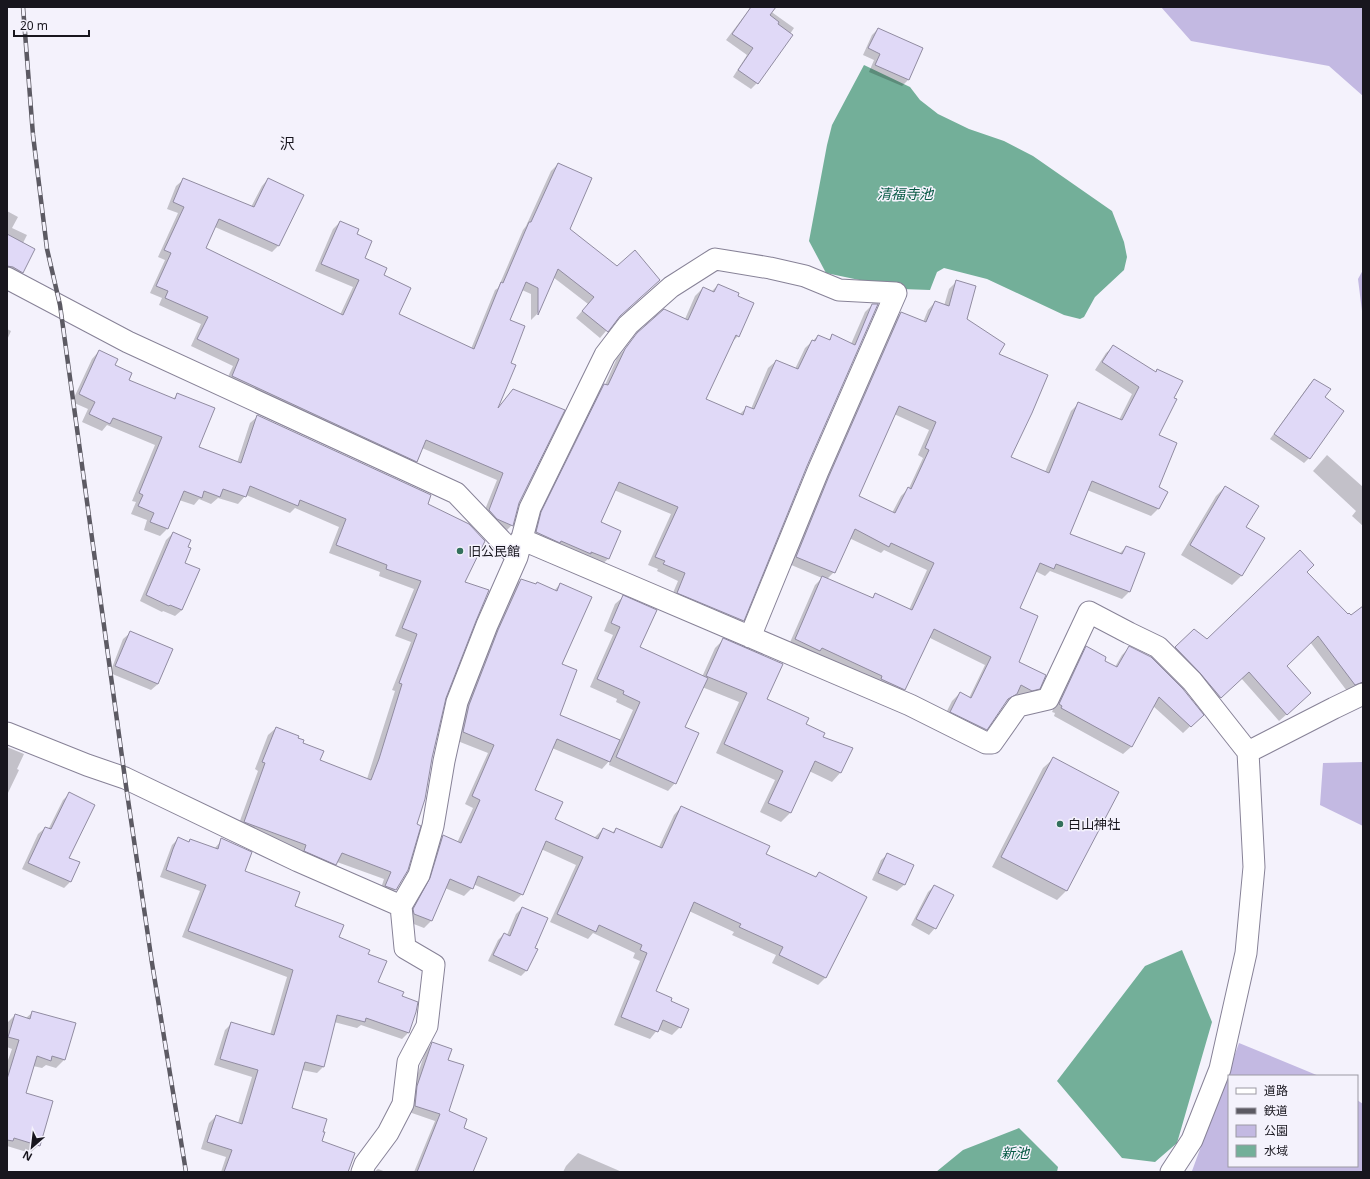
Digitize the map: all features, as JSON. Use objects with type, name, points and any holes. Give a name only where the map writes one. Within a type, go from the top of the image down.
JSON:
[{"type":"street","points":[[362,1172],[365,1164],[388,1133],[403,1104],[408,1062],[427,1026],[434,965],[404,948],[401,906],[419,875],[433,826],[444,761],[457,702],[519,548],[530,508],[605,355],[628,325],[671,287],[715,259],[770,268],[805,276],[838,290],[896,294],[818,471],[750,637]]},
{"type":"street","points":[[7,278],[128,342],[456,493],[519,548],[750,637],[910,705],[986,743],[992,743],[1018,706],[1048,699],[1089,612],[1158,647],[1192,681],[1248,752],[1254,867],[1246,953],[1220,1069],[1192,1140],[1176,1168]]},
{"type":"street","points":[[1248,752],[1363,694]]},
{"type":"street","points":[[7,733],[87,766],[125,778],[298,861],[401,906]]},
{"type":"green space","points":[[1161,7],[1363,7],[1363,96],[1329,66],[1191,41]]},
{"type":"green space","points":[[1363,270],[1363,319],[1358,279]]},
{"type":"green space","points":[[1363,762],[1363,826],[1320,805],[1323,763]]},
{"type":"green space","points":[[1239,1043],[1317,1075],[1228,1075],[1228,1167],[1358,1167],[1358,1101],[1363,1104],[1363,1172],[1190,1172],[1192,1171]]},
{"type":"water","name":"清福寺池","points":[[864,65],[910,87],[920,100],[938,114],[969,129],[1004,141],[1033,156],[1112,211],[1124,242],[1127,257],[1124,270],[1095,297],[1084,317],[1080,319],[1064,315],[987,279],[944,268],[937,272],[930,290],[902,289],[826,273],[809,241],[832,125]]},
{"type":"water","points":[[1182,950],[1212,1022],[1177,1143],[1155,1162],[1122,1158],[1057,1081],[1145,966]]},
{"type":"water","name":"新池","points":[[1019,1128],[1058,1167],[1057,1172],[936,1172],[963,1150]]},
{"type":"building","points":[[751,7],[776,7],[770,15],[779,22],[778,24],[793,35],[758,84],[738,70],[753,48],[732,34]]},
{"type":"building","points":[[878,28],[923,48],[909,80],[875,65],[880,54],[868,48]]},
{"type":"building","points":[[558,163],[592,178],[570,229],[617,266],[635,250],[660,280],[620,316],[608,332],[582,311],[594,297],[558,269],[538,315],[538,288],[526,282],[510,320],[525,326],[511,363],[516,365],[498,408],[513,389],[565,410],[519,503],[513,526],[497,519],[489,510],[503,473],[426,440],[417,462],[232,376],[239,359],[197,339],[208,317],[165,298],[168,291],[156,286],[171,253],[164,250],[184,207],[173,202],[183,178],[254,207],[268,178],[304,195],[279,246],[219,219],[206,248],[343,315],[359,280],[321,264],[340,221],[359,229],[357,234],[372,241],[365,258],[387,268],[384,275],[411,288],[399,314],[474,349],[501,282],[503,283],[529,222],[531,222]]},
{"type":"building","points":[[7,234],[35,249],[23,273],[13,267],[7,266]]},
{"type":"building","points":[[956,280],[976,286],[967,319],[1005,344],[999,354],[1048,375],[1011,457],[1049,473],[1078,402],[1122,420],[1139,387],[1102,362],[1113,345],[1156,372],[1157,369],[1183,381],[1174,398],[1177,399],[1159,435],[1177,443],[1159,487],[1168,492],[1159,509],[1092,481],[1070,534],[1122,554],[1126,546],[1145,553],[1130,592],[1056,564],[1054,569],[1040,563],[1020,608],[1038,616],[1019,662],[1046,675],[1040,689],[1032,691],[1021,685],[1017,694],[1008,699],[987,730],[950,712],[960,692],[971,698],[991,657],[934,629],[905,690],[881,679],[882,676],[822,648],[820,651],[795,639],[822,576],[873,598],[875,593],[912,610],[934,563],[891,543],[889,547],[855,529],[835,573],[796,557],[829,476],[901,312],[926,322],[935,301],[949,306]],"holes":[[[899,406],[936,422],[925,448],[929,450],[911,489],[908,487],[895,513],[859,496]]]},
{"type":"building","points":[[718,284],[739,293],[738,296],[754,303],[739,337],[736,335],[706,399],[743,415],[746,406],[754,409],[776,360],[798,369],[812,340],[815,341],[818,335],[830,340],[832,334],[855,345],[872,304],[878,304],[807,466],[744,621],[677,593],[685,573],[663,564],[665,561],[655,557],[678,507],[619,482],[601,522],[621,531],[609,559],[591,552],[591,554],[561,541],[560,543],[536,532],[541,512],[604,384],[608,385],[625,349],[637,333],[664,309],[688,320],[703,287],[714,292]]},
{"type":"building","points":[[99,350],[118,359],[115,365],[132,373],[129,380],[175,399],[177,393],[215,408],[199,447],[241,463],[257,415],[431,495],[428,504],[469,524],[485,541],[465,582],[489,590],[446,698],[432,758],[425,799],[417,824],[421,826],[408,870],[396,890],[385,886],[391,872],[342,853],[336,865],[304,851],[306,845],[244,822],[265,763],[262,762],[276,727],[299,736],[298,738],[304,740],[303,743],[324,751],[320,760],[371,780],[402,684],[399,683],[417,634],[402,628],[421,581],[386,569],[387,565],[336,545],[346,519],[300,500],[298,506],[250,486],[246,497],[223,489],[220,497],[204,491],[202,498],[184,491],[168,529],[150,522],[154,513],[138,506],[143,495],[139,493],[162,437],[113,418],[110,424],[89,414],[95,402],[79,394]]},
{"type":"building","points":[[1314,379],[1331,389],[1325,397],[1344,411],[1310,459],[1274,434]]},
{"type":"building","points":[[1225,486],[1259,506],[1246,527],[1265,538],[1242,576],[1190,545]]},
{"type":"building","points":[[173,532],[191,540],[188,547],[191,548],[185,563],[200,569],[182,610],[170,605],[169,606],[146,595]]},
{"type":"building","points":[[1300,550],[1314,565],[1307,572],[1348,614],[1349,613],[1351,615],[1363,606],[1363,682],[1355,685],[1318,636],[1287,666],[1311,693],[1287,715],[1249,672],[1221,698],[1175,647],[1194,629],[1207,639]]},
{"type":"building","points":[[521,579],[536,584],[537,582],[557,591],[560,583],[592,597],[562,664],[577,670],[560,715],[620,740],[610,762],[557,739],[535,790],[563,802],[555,819],[598,839],[603,828],[614,833],[616,828],[662,848],[681,806],[770,846],[766,854],[816,877],[819,872],[867,897],[826,978],[779,955],[783,947],[739,927],[741,924],[694,902],[656,991],[672,998],[671,1001],[689,1009],[681,1028],[663,1020],[658,1032],[621,1017],[647,953],[640,950],[642,945],[599,925],[596,932],[557,914],[583,857],[546,841],[523,895],[478,876],[473,889],[450,879],[432,921],[414,914],[413,909],[430,878],[443,835],[461,843],[480,800],[472,796],[494,745],[463,732],[469,705],[498,630]]},
{"type":"building","points":[[623,595],[657,610],[640,647],[708,678],[685,727],[699,733],[676,784],[616,757],[640,702],[623,694],[624,691],[597,679],[620,627],[611,623]]},
{"type":"building","points":[[130,631],[173,649],[158,684],[115,666]]},
{"type":"building","points":[[723,638],[783,664],[767,699],[809,718],[806,724],[825,733],[823,737],[853,748],[841,773],[815,761],[791,813],[768,803],[783,771],[724,744],[747,693],[706,676]]},
{"type":"building","points":[[1086,646],[1106,657],[1105,661],[1117,667],[1129,646],[1151,657],[1183,689],[1204,715],[1191,727],[1159,697],[1132,747],[1061,708],[1062,706],[1059,704]]},
{"type":"building","name":"白山神社","points":[[1053,757],[1119,792],[1067,891],[1001,857]]},
{"type":"building","points":[[69,792],[95,805],[69,858],[80,862],[71,882],[28,863],[45,827],[51,829]]},
{"type":"building","points":[[178,837],[189,842],[190,839],[218,849],[221,838],[252,852],[245,871],[300,892],[295,906],[344,925],[339,937],[370,950],[368,954],[387,961],[378,982],[404,992],[402,996],[418,1002],[409,1033],[366,1018],[365,1022],[337,1015],[324,1067],[305,1062],[292,1108],[327,1119],[322,1141],[355,1153],[348,1172],[224,1172],[232,1150],[207,1142],[216,1115],[242,1124],[258,1070],[220,1059],[231,1022],[274,1035],[293,970],[188,931],[206,885],[166,870]]},
{"type":"building","points":[[887,853],[914,865],[905,885],[878,873]]},
{"type":"building","points":[[934,885],[954,895],[936,929],[916,919]]},
{"type":"building","points":[[522,907],[548,918],[535,948],[538,949],[527,971],[493,955],[504,933],[510,936]]},
{"type":"building","points":[[32,1011],[76,1023],[65,1060],[52,1056],[51,1061],[37,1056],[26,1093],[53,1101],[40,1146],[14,1138],[13,1141],[7,1140],[7,1079],[19,1040],[8,1037],[15,1014],[30,1019]]},
{"type":"building","points":[[432,1042],[452,1049],[448,1060],[464,1065],[449,1111],[467,1119],[464,1128],[487,1138],[473,1172],[417,1172],[440,1114],[415,1106],[417,1086]]},
{"type":"railway","points":[[23,7],[33,135],[47,249],[60,305],[126,786],[152,963],[186,1172]]},
{"type":"place","name":"旧公民館","points":[[460,551]]},
{"type":"place","name":"白山神社","points":[[1060,824]]},
{"type":"district","name":"沢","points":[[287,143]]}]
